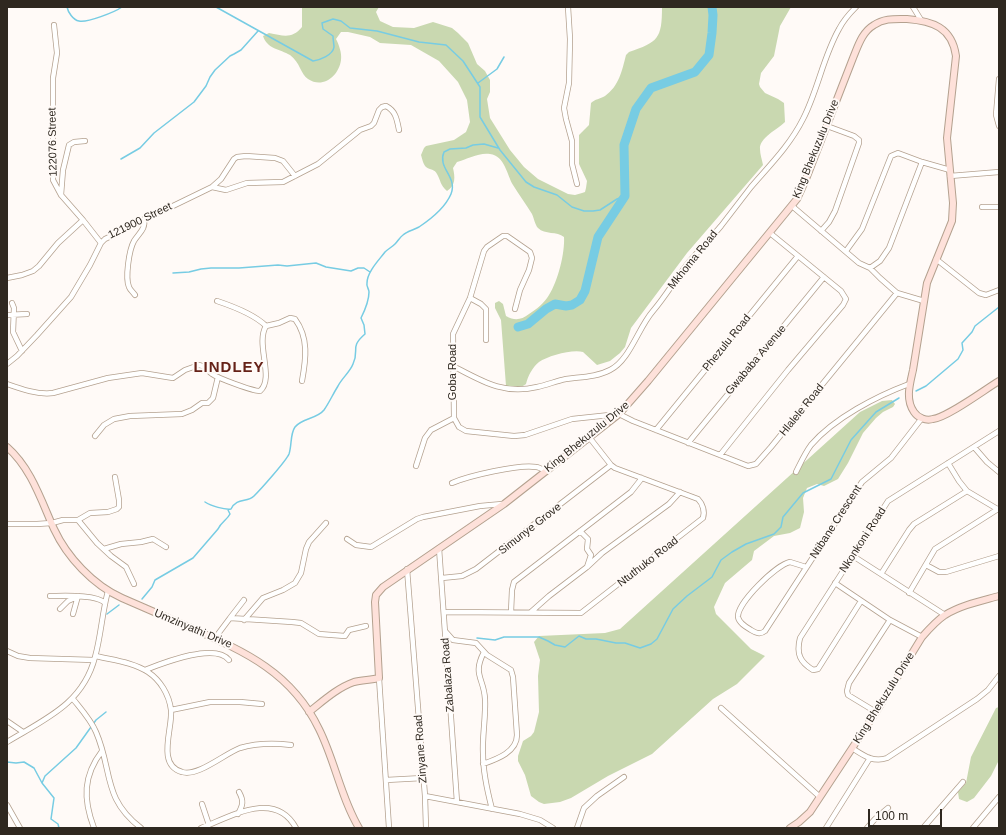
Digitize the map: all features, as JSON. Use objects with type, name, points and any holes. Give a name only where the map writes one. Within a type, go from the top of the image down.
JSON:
[{"type":"street","points":[[568,7],[570,39],[568,66],[569,81],[564,108],[572,141],[572,164],[577,184]]},
{"type":"street","name":"Mkhoma Road","points":[[453,366],[490,384],[513,390],[536,387],[562,380],[598,375],[610,370],[618,364],[628,351],[642,325],[663,300],[676,278],[780,153],[794,134],[808,108],[835,35],[843,22],[856,7]]},
{"type":"street","points":[[913,7],[921,20]]},
{"type":"street","name":"King Bhekuzulu Drive","points":[[379,678],[376,598],[378,592],[382,587],[407,569],[504,504],[619,414],[635,397],[792,206],[806,179],[853,58],[866,32],[874,25],[888,19],[921,20],[932,23],[943,30],[951,40],[955,51],[956,63],[947,138],[953,208],[952,221],[927,283],[909,384],[910,403],[915,413],[922,418]]},
{"type":"street","name":"122076 Street","points":[[54,25],[57,53],[53,78],[53,178],[55,186],[84,220],[101,243]]},
{"type":"street","points":[[999,79],[996,115],[999,126]]},
{"type":"street","points":[[212,187],[226,190],[247,183],[281,183],[325,160],[360,130],[373,125],[379,110],[382,107],[386,106],[394,112],[399,130]]},
{"type":"street","points":[[821,231],[829,222],[835,211],[859,143],[859,140],[854,136],[826,126]]},
{"type":"street","points":[[62,195],[63,170],[69,145],[74,142],[85,141]]},
{"type":"street","points":[[846,251],[862,229],[891,156],[898,153],[950,173],[999,172]]},
{"type":"street","points":[[212,187],[224,176],[228,167],[237,157],[246,156],[275,158],[283,161],[295,176]]},
{"type":"street","points":[[870,268],[880,261],[889,248],[922,162]]},
{"type":"street","name":"121900 Street","points":[[7,364],[22,351],[74,293],[104,239],[212,187]]},
{"type":"street","points":[[792,206],[859,263],[870,268],[897,293],[924,301]]},
{"type":"street","points":[[982,207],[999,207]]},
{"type":"street","points":[[135,295],[129,288],[127,273],[132,248],[134,242],[144,227],[144,219]]},
{"type":"street","points":[[7,278],[33,271],[58,243],[84,220]]},
{"type":"street","points":[[720,455],[788,370],[843,305],[846,299],[845,296],[824,277],[770,233]]},
{"type":"street","name":"Goba Road","points":[[454,418],[454,334],[470,298],[484,251],[487,246],[500,237],[507,236],[530,252],[532,258],[529,270],[520,290],[515,309]]},
{"type":"street","name":"Phezulu Road","points":[[656,430],[798,256]]},
{"type":"street","points":[[936,259],[980,293],[986,295],[999,290]]},
{"type":"street","name":"Gwababa Avenue","points":[[688,443],[824,277]]},
{"type":"street","name":"Hlalele Road","points":[[619,414],[746,466],[756,464],[897,293]]},
{"type":"street","points":[[470,298],[481,304],[486,309],[486,340]]},
{"type":"street","points":[[217,302],[255,318],[266,326]]},
{"type":"street","points":[[12,303],[14,308],[13,332],[22,351]]},
{"type":"street","points":[[7,314],[27,314]]},
{"type":"street","points":[[7,384],[21,389],[47,394],[108,378],[144,373],[174,378],[185,370],[199,364],[204,366],[213,375],[258,392],[263,388],[265,366],[262,339],[263,330],[266,326],[279,323],[290,318],[295,319],[298,323],[305,342],[305,362],[302,381]]},
{"type":"street","points":[[95,436],[104,425],[114,419],[130,416],[182,414],[192,410],[202,403],[208,403],[213,398],[218,377]]},
{"type":"street","points":[[922,418],[932,420],[942,416],[999,381]]},
{"type":"street","points":[[796,472],[802,459],[812,445],[834,423],[890,392],[909,384]]},
{"type":"street","points":[[416,466],[426,438],[431,430],[454,418],[459,427],[468,432],[514,436],[525,435],[569,419],[619,414]]},
{"type":"street","name":"Ntibane Crescent","points":[[806,567],[791,562],[784,564],[760,583],[739,613],[740,622],[758,634],[765,631],[862,482],[890,458],[922,418]]},
{"type":"street","name":"Nkonkoni Road","points":[[861,601],[818,669],[813,670],[802,662],[799,650],[799,639],[888,501],[999,431]]},
{"type":"street","name":"Ntuthuko Road","points":[[444,612],[584,612],[702,520],[704,514],[700,501],[611,465],[589,437]]},
{"type":"street","name":"Umzinyathi Drive","points":[[7,446],[18,457],[29,473],[52,523],[66,549],[85,571],[108,591],[248,654],[269,668],[290,688],[309,712],[323,737],[348,805],[359,828]]},
{"type":"street","points":[[974,446],[986,462],[999,472]]},
{"type":"street","points":[[909,592],[933,551],[938,546],[999,510],[967,491],[958,481],[948,463]]},
{"type":"street","name":"Simunye Grove","points":[[442,578],[462,576],[476,569],[611,465]]},
{"type":"street","points":[[452,483],[463,478],[509,468],[535,466],[545,471]]},
{"type":"street","points":[[7,524],[52,523],[63,520],[78,520],[90,513],[108,512],[118,508],[119,500],[115,477]]},
{"type":"street","points":[[511,612],[514,582],[631,492],[642,478]]},
{"type":"street","points":[[881,574],[914,524],[967,491]]},
{"type":"street","points":[[531,612],[602,553],[669,504],[680,492]]},
{"type":"street","points":[[347,539],[356,545],[371,547],[423,517],[480,506],[504,504]]},
{"type":"street","points":[[78,520],[104,549],[126,567],[134,584]]},
{"type":"street","points":[[244,620],[263,598],[283,590],[295,583],[301,573],[309,542],[326,523]]},
{"type":"street","points":[[580,531],[588,540],[587,549],[591,554],[587,567]]},
{"type":"street","points":[[104,549],[121,544],[153,539],[166,547]]},
{"type":"street","name":"Zabalaza Road","points":[[439,548],[457,802]]},
{"type":"street","points":[[853,556],[945,615]]},
{"type":"street","points":[[926,565],[936,571],[946,572],[999,556]]},
{"type":"street","name":"Zinyane Road","points":[[407,569],[425,796],[520,814],[540,820],[553,828]]},
{"type":"street","points":[[835,583],[890,620],[922,637]]},
{"type":"street","points":[[7,742],[56,713],[73,699],[88,678],[95,658],[108,591]]},
{"type":"street","points":[[50,596],[78,596],[102,600],[105,603]]},
{"type":"street","points":[[60,609],[68,601],[78,596]]},
{"type":"street","points":[[73,614],[78,596]]},
{"type":"street","name":"King Bhekuzulu Drive","points":[[790,828],[808,815],[876,712],[922,637],[930,628],[945,615],[961,608],[999,596]]},
{"type":"street","points":[[215,638],[244,600]]},
{"type":"street","points":[[230,618],[292,622],[306,626],[320,634],[334,636],[345,636],[349,630],[366,626]]},
{"type":"street","points":[[876,712],[848,695],[847,691],[849,684],[890,620]]},
{"type":"street","points":[[445,631],[453,640],[476,643],[484,652],[511,670],[513,679],[517,738],[513,747],[505,754],[498,759],[483,764]]},
{"type":"street","points":[[7,651],[18,656],[30,658],[95,658],[131,664],[154,676],[163,688],[171,710],[167,756],[172,766],[181,772],[195,772],[232,751],[245,747],[266,744],[291,745]]},
{"type":"street","points":[[484,652],[480,658],[478,673],[485,699],[483,764],[492,809]]},
{"type":"street","points":[[145,670],[199,653],[222,655],[229,660]]},
{"type":"street","points":[[852,748],[870,758],[880,760],[890,757],[977,699],[988,690],[999,676]]},
{"type":"street","points":[[309,712],[333,693],[347,685],[379,678],[389,828]]},
{"type":"street","points":[[73,699],[94,728],[114,796],[128,816],[141,828]]},
{"type":"street","points":[[171,710],[210,702],[262,704]]},
{"type":"street","points":[[721,708],[820,797]]},
{"type":"street","points":[[7,722],[23,732]]},
{"type":"street","points":[[94,828],[87,804],[86,787],[91,767],[102,751]]},
{"type":"street","points":[[826,828],[870,758]]},
{"type":"street","points":[[577,828],[584,808],[624,777]]},
{"type":"street","points":[[386,780],[423,778]]},
{"type":"street","points":[[923,828],[963,782]]},
{"type":"street","points":[[238,814],[243,804],[239,792]]},
{"type":"street","points":[[425,796],[426,828]]},
{"type":"street","points":[[973,828],[999,797]]},
{"type":"street","points":[[202,804],[209,825]]},
{"type":"street","points":[[7,805],[20,828]]},
{"type":"street","points":[[201,828],[255,808],[272,809],[288,817],[296,828]]},
{"type":"street","points":[[868,828],[875,819],[888,808]]},
{"type":"green space","points":[[302,7],[379,7],[376,12],[380,21],[393,27],[414,28],[433,22],[452,28],[468,43],[477,64],[485,71],[490,80],[490,92],[487,99],[490,118],[510,150],[524,167],[538,179],[568,194],[575,195],[585,192],[587,181],[579,164],[579,135],[589,125],[591,103],[605,96],[614,88],[623,67],[626,55],[629,52],[652,42],[656,38],[661,26],[662,7],[791,7],[780,26],[774,56],[761,73],[759,84],[765,93],[784,103],[785,122],[762,141],[760,149],[763,165],[687,253],[631,328],[625,347],[620,353],[610,361],[597,365],[583,352],[573,351],[554,355],[537,364],[524,386],[506,386],[501,320],[495,308],[495,303],[499,301],[503,304],[506,316],[512,319],[523,318],[540,306],[549,295],[558,275],[562,259],[564,237],[558,234],[544,232],[538,228],[532,214],[513,185],[505,166],[495,155],[482,154],[457,162],[453,168],[454,178],[452,186],[447,191],[442,185],[436,172],[425,166],[421,155],[426,146],[454,140],[466,132],[470,122],[467,100],[458,82],[439,61],[411,45],[380,43],[370,37],[341,32],[336,39],[341,55],[340,66],[334,76],[325,82],[314,82],[304,75],[296,61],[290,55],[268,44],[263,36],[269,33],[287,36],[295,33],[302,27]]},
{"type":"green space","points":[[892,400],[895,404],[893,407],[883,412],[876,418],[863,433],[838,479],[824,486],[817,484],[807,488],[803,498],[804,512],[800,528],[790,533],[774,536],[754,551],[752,560],[725,583],[714,607],[716,614],[751,649],[765,656],[737,684],[713,699],[652,754],[608,776],[571,798],[560,802],[544,804],[531,796],[525,775],[518,761],[518,756],[523,741],[534,732],[539,712],[538,676],[540,660],[534,642],[539,636],[605,633],[620,629],[860,412],[882,401]]},
{"type":"green space","points":[[999,707],[999,760],[991,776],[974,798],[967,802],[959,799],[958,792],[966,783],[971,757],[996,708]]},
{"type":"waterway","points":[[67,7],[73,17],[79,21],[101,17],[122,7]]},
{"type":"waterway","points":[[216,7],[313,61],[326,57],[333,50],[333,36],[323,29],[322,23],[333,19],[341,21],[350,28],[377,31],[419,42],[446,45],[463,61],[480,87],[480,117],[500,150],[526,182],[534,187],[557,195],[572,207],[584,211],[600,210],[617,199],[625,196]]},
{"type":"waterway","points":[[518,327],[528,324],[546,309],[555,304],[566,306],[572,305],[580,300],[585,291],[598,237],[625,196],[624,145],[636,109],[651,88],[695,72],[709,55],[712,33],[712,7]]},
{"type":"waterway","points":[[121,159],[140,148],[154,133],[194,102],[206,86],[215,70],[230,56],[241,50],[258,31]]},
{"type":"waterway","points":[[478,83],[497,69],[504,57]]},
{"type":"waterway","points":[[205,502],[225,509],[231,509],[233,505],[239,501],[254,496],[287,458],[292,433],[295,427],[298,424],[318,415],[324,410],[340,383],[352,367],[356,355],[357,342],[365,334],[364,325],[361,318],[368,299],[369,292],[367,284],[371,270],[385,252],[406,232],[419,227],[437,213],[451,194],[452,183],[443,163],[444,152],[450,149],[466,148],[473,145],[484,144],[498,148]]},
{"type":"waterway","points":[[173,273],[211,268],[239,268],[278,265],[287,266],[316,263],[326,267],[351,271],[358,268],[364,268],[370,272]]},
{"type":"waterway","points":[[916,391],[926,386],[958,359],[963,350],[962,343],[972,332],[975,326],[999,307]]},
{"type":"waterway","points":[[477,638],[495,640],[504,637],[539,637],[555,645],[565,647],[579,636],[586,639],[625,643],[640,648],[651,644],[657,639],[673,609],[712,577],[721,560],[746,544],[774,534],[781,527],[783,517],[803,493],[831,479],[851,440],[876,412],[899,398]]},
{"type":"waterway","points":[[142,599],[152,587],[155,580],[193,558],[229,516],[230,514],[228,510]]},
{"type":"waterway","points":[[107,614],[119,605]]},
{"type":"waterway","points":[[42,783],[45,776],[76,748],[96,720],[106,712]]},
{"type":"waterway","points":[[7,762],[24,762],[34,768],[42,783],[54,798],[51,819],[58,824],[59,828]]},
{"type":"district","name":"LINDLEY","points":[[229,368]]}]
